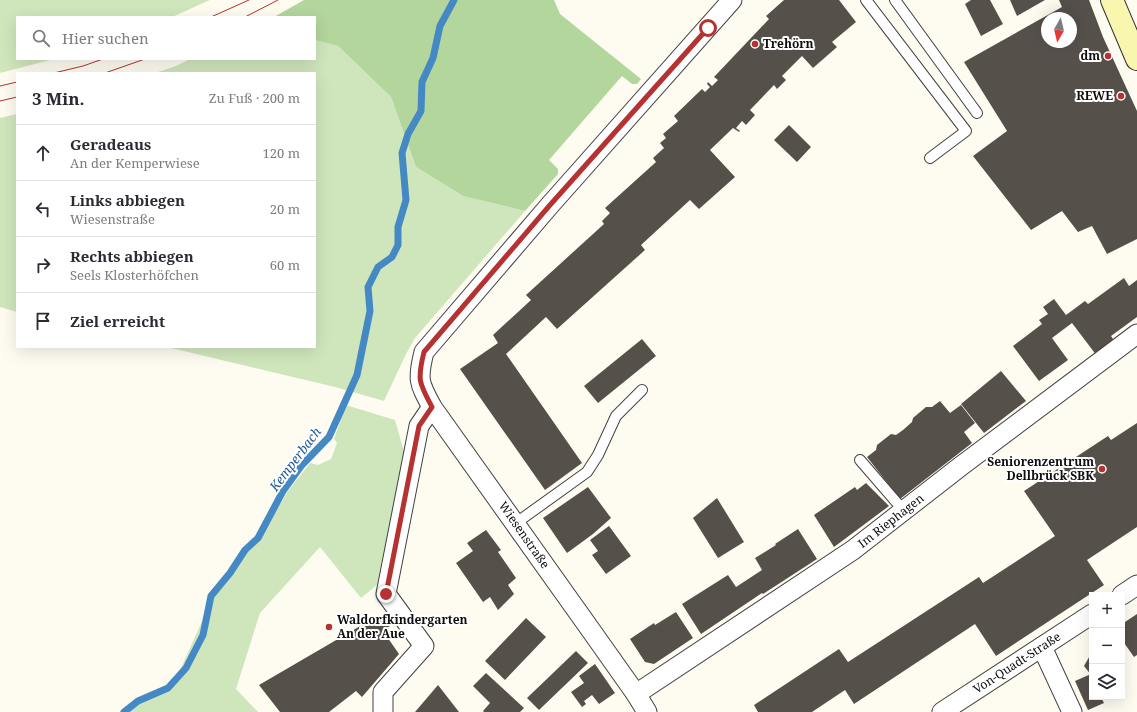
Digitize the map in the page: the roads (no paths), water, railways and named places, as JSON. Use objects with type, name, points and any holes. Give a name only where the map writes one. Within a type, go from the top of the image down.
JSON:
[{"type":"street","name":"Wiesenstraße","points":[[647,712],[636,694],[516,523],[432,407],[420,386],[419,370],[424,352],[550,205],[732,0]]},
{"type":"street","points":[[1112,0],[1137,59]]},
{"type":"street","name":"Im Riephagen","points":[[636,694],[853,550],[1137,334]]},
{"type":"street","points":[[383,712],[383,692],[424,646],[386,594],[419,426],[432,407]]},
{"type":"street","points":[[1125,593],[1137,585]]},
{"type":"street","name":"Von-Quadt-Straße","points":[[942,712],[1089,616]]},
{"type":"street","points":[[1042,647],[1072,712]]},
{"type":"lane","points":[[866,0],[966,131],[930,158]]},
{"type":"lane","points":[[895,0],[977,113]]},
{"type":"lane","points":[[516,523],[587,472],[598,455],[616,416],[642,390]]},
{"type":"lane","points":[[860,460],[904,511]]},
{"type":"waterway","name":"Kemperbach","points":[[124,712],[138,701],[168,688],[186,668],[203,635],[211,596],[230,573],[245,550],[258,538],[283,491],[302,465],[329,437],[357,375],[370,311],[368,287],[378,267],[392,257],[398,245],[398,227],[406,200],[402,153],[408,134],[421,111],[422,82],[433,58],[440,26],[454,0]]},
{"type":"tram line","points":[[213,16],[249,0]]},
{"type":"tram line","points":[[247,16],[278,0]]},
{"type":"tram line","points":[[58,72],[100,60]]},
{"type":"tram line","points":[[108,72],[142,60]]},
{"type":"tram line","points":[[0,86],[16,82]]},
{"type":"tram line","points":[[0,101],[16,97]]},
{"type":"place","name":"Trehörn","points":[[755,44]]},
{"type":"place","name":"dm","points":[[1108,56]]},
{"type":"place","name":"REWE","points":[[1121,96]]},
{"type":"place","name":"Seniorenzentrum Dellbrück SBK","points":[[1102,469]]},
{"type":"place","name":"Waldorfkindergarten An der Aue","points":[[329,627]]}]
